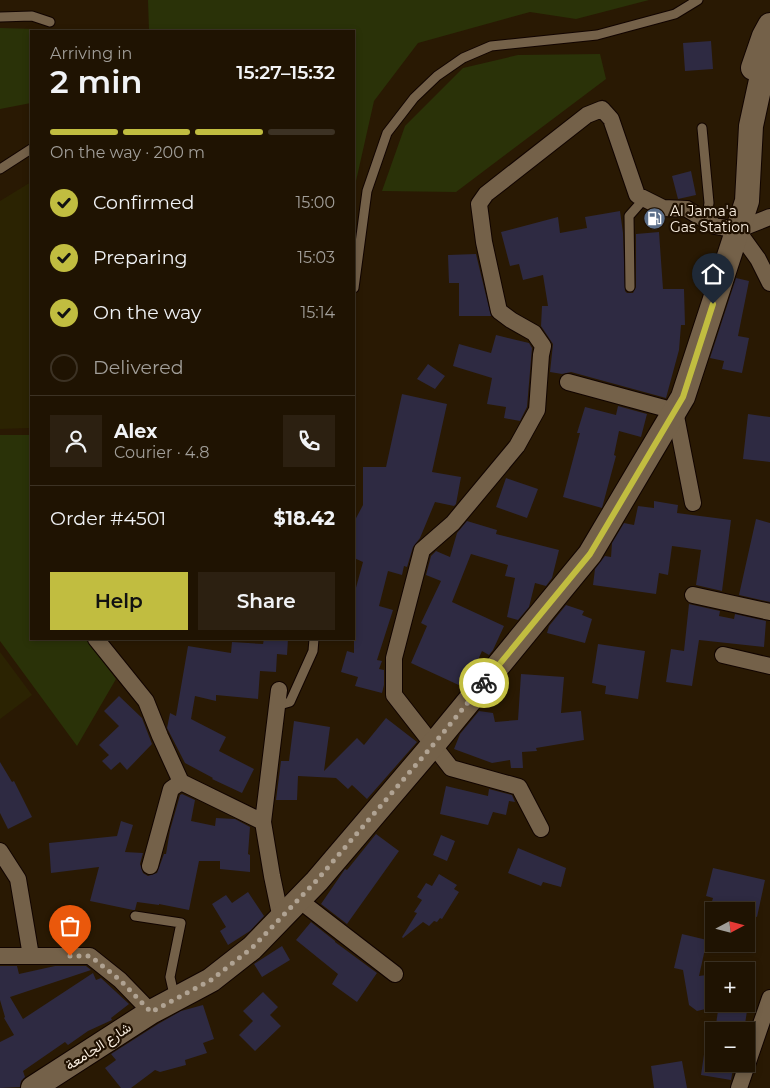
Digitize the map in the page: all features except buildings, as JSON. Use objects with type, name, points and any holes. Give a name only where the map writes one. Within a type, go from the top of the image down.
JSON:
[{"type":"main road","points":[[737,230],[740,126],[745,91],[764,36],[770,25]]},
{"type":"main road","name":"شارع الجامعة","points":[[33,1088],[151,1012],[211,980],[252,948],[299,900],[433,745],[590,554],[683,397],[747,201],[751,126],[761,80],[770,53]]},
{"type":"street","points":[[541,829],[520,787],[451,768],[394,695],[394,658],[422,550],[453,523],[517,446],[537,410],[543,346],[534,333],[499,311],[484,242],[479,204],[486,194],[587,115],[602,109],[611,119],[637,195],[663,208],[687,209],[715,226],[737,230],[770,217]]},
{"type":"street","points":[[737,230],[758,259],[770,283]]},
{"type":"street","points":[[568,382],[675,411],[693,503]]},
{"type":"street","points":[[693,595],[770,612]]},
{"type":"street","points":[[97,640],[146,701],[182,782],[263,822]]},
{"type":"street","points":[[723,655],[770,666]]},
{"type":"street","points":[[278,698],[263,822],[281,919]]},
{"type":"street","points":[[150,866],[171,789],[182,782]]},
{"type":"street","points":[[0,851],[18,879],[31,956]]},
{"type":"street","points":[[299,900],[395,974]]},
{"type":"street","points":[[0,956],[90,956],[120,980],[151,1012]]},
{"type":"street","points":[[739,1088],[770,998]]},
{"type":"lane","points":[[355,281],[367,191],[387,133],[414,98],[437,76],[463,58],[491,46],[597,35],[675,14],[698,0]]},
{"type":"lane","points":[[0,17],[32,16],[50,22]]},
{"type":"lane","points":[[702,128],[709,203],[706,220]]},
{"type":"lane","points":[[0,169],[30,150]]},
{"type":"lane","points":[[630,287],[629,216],[644,199]]},
{"type":"lane","points":[[278,698],[290,702],[313,651],[314,640]]},
{"type":"lane","points":[[135,916],[181,923],[170,977],[175,999]]},
{"type":"green space","points":[[148,0],[649,0],[576,19],[530,12],[418,43],[374,101],[355,186],[355,30],[149,30]]},
{"type":"green space","points":[[0,28],[35,29],[30,30],[30,103],[0,109]]},
{"type":"green space","points":[[600,54],[606,79],[456,192],[382,191],[405,126],[463,68],[518,55]]},
{"type":"green space","points":[[0,435],[30,435],[30,640],[87,640],[116,679],[77,746],[0,641]]},
{"type":"sand","points":[[30,183],[30,428],[0,429],[0,201]]},
{"type":"sand","points":[[0,652],[32,695],[0,719]]},
{"type":"way so far","points":[[70,956],[90,956],[120,980],[151,1012],[211,980],[252,948],[317,880],[484,683]]},
{"type":"place","name":"Al Jama'a Gas Station","points":[[654,219]]},
{"type":"route","points":[[484,683],[590,554],[683,397],[713,304]]}]
